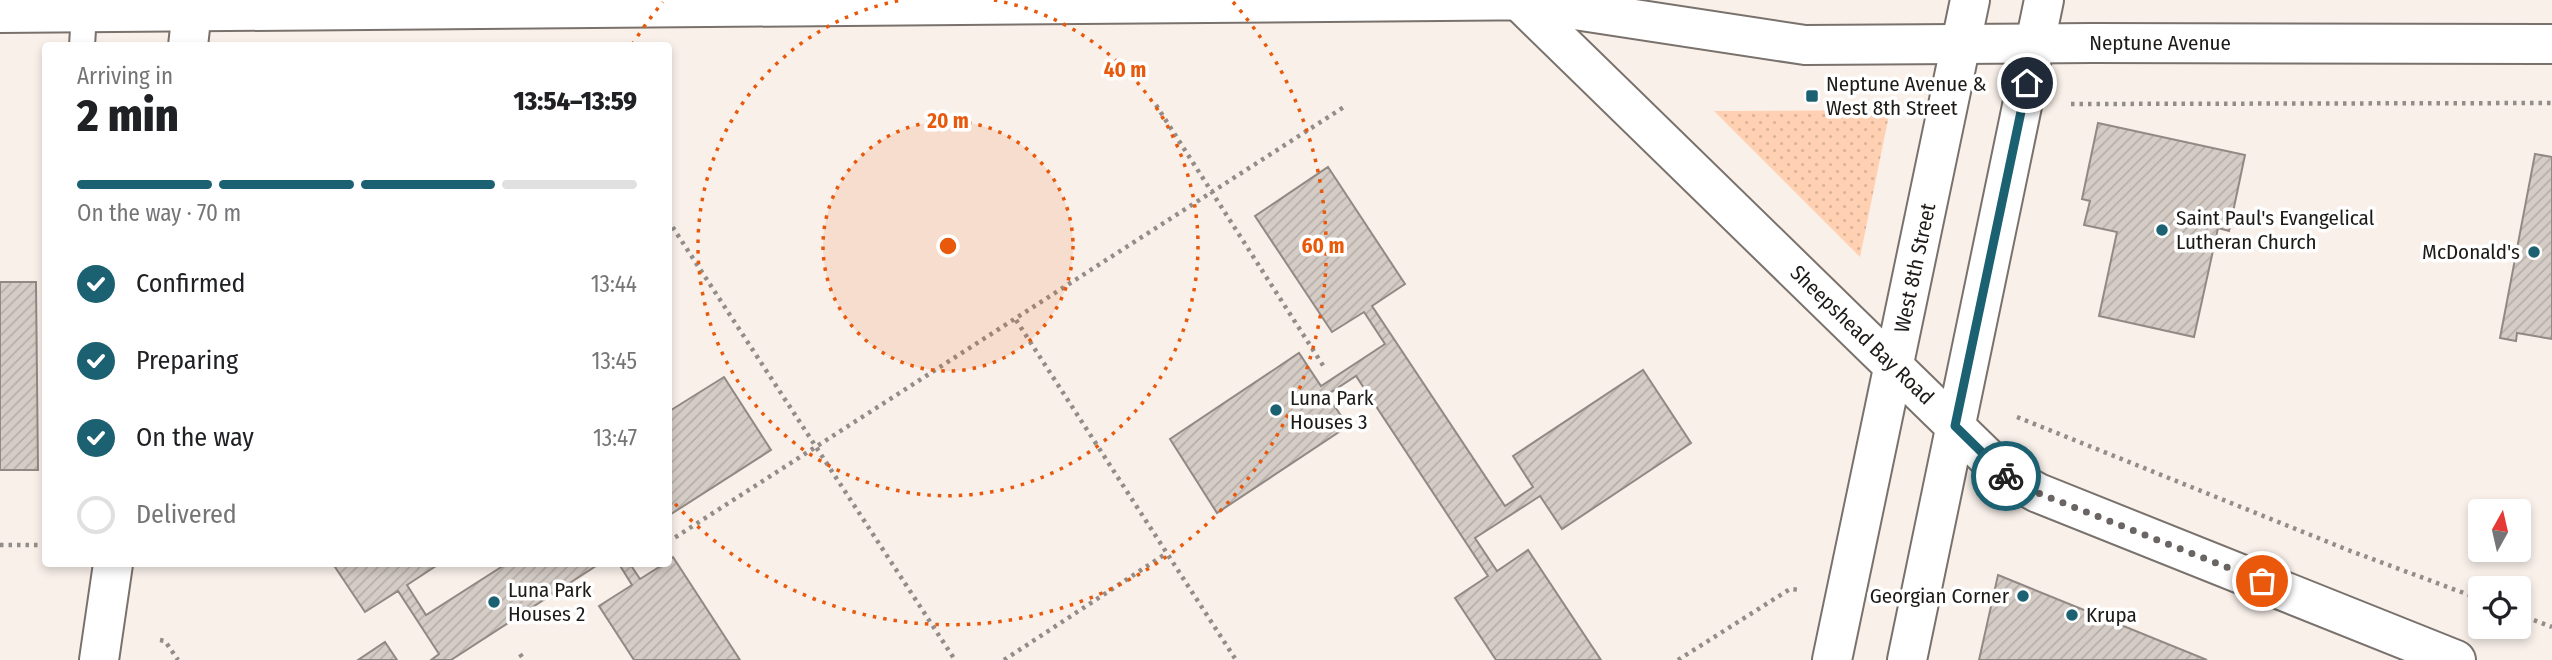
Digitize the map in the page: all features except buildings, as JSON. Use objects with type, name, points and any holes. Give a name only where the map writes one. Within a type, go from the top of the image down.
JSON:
[{"type":"street","name":"West 8th Street","points":[[1832,660],[1970,0]]},
{"type":"street","points":[[1907,660],[2044,0]]},
{"type":"street","name":"Neptune Avenue","points":[[0,13],[83,29],[1538,1],[1805,45],[2552,44]]},
{"type":"street","name":"Sheepshead Bay Road","points":[[1538,1],[1625,107],[2006,475],[2038,493],[2456,660]]},
{"type":"street","points":[[99,660],[114,567]]},
{"type":"path","points":[[2071,104],[2552,103]]},
{"type":"path","points":[[1156,105],[1324,367]]},
{"type":"path","points":[[672,539],[1347,105]]},
{"type":"path","points":[[672,226],[955,660]]},
{"type":"path","points":[[1016,320],[1236,660]]},
{"type":"path","points":[[2017,417],[2348,550],[2468,595]]},
{"type":"path","points":[[0,545],[42,545]]},
{"type":"path","points":[[1004,660],[1167,553]]},
{"type":"path","points":[[1678,660],[1790,589],[1801,590]]},
{"type":"path","points":[[2531,619],[2552,626]]},
{"type":"path","points":[[160,640],[165,641],[178,660]]},
{"type":"path","points":[[520,654],[524,660]]},
{"type":"shaded area","points":[[1890,110],[1860,257],[1714,111]]},
{"type":"way so far","points":[[2006,476],[2038,493],[2262,581]]},
{"type":"place","name":"Neptune Avenue & West 8th Street","points":[[1812,96]]},
{"type":"place","name":"Saint Paul's Evangelical Lutheran Church","points":[[2162,230]]},
{"type":"place","name":"McDonald's","points":[[2534,252]]},
{"type":"place","name":"Luna Park Houses 3","points":[[1276,410]]},
{"type":"place","name":"Georgian Corner","points":[[2023,596]]},
{"type":"place","name":"Luna Park Houses 2","points":[[494,602]]},
{"type":"place","name":"Krupa","points":[[2072,615]]},
{"type":"route","points":[[2006,476],[1955,426],[2027,83]]}]
